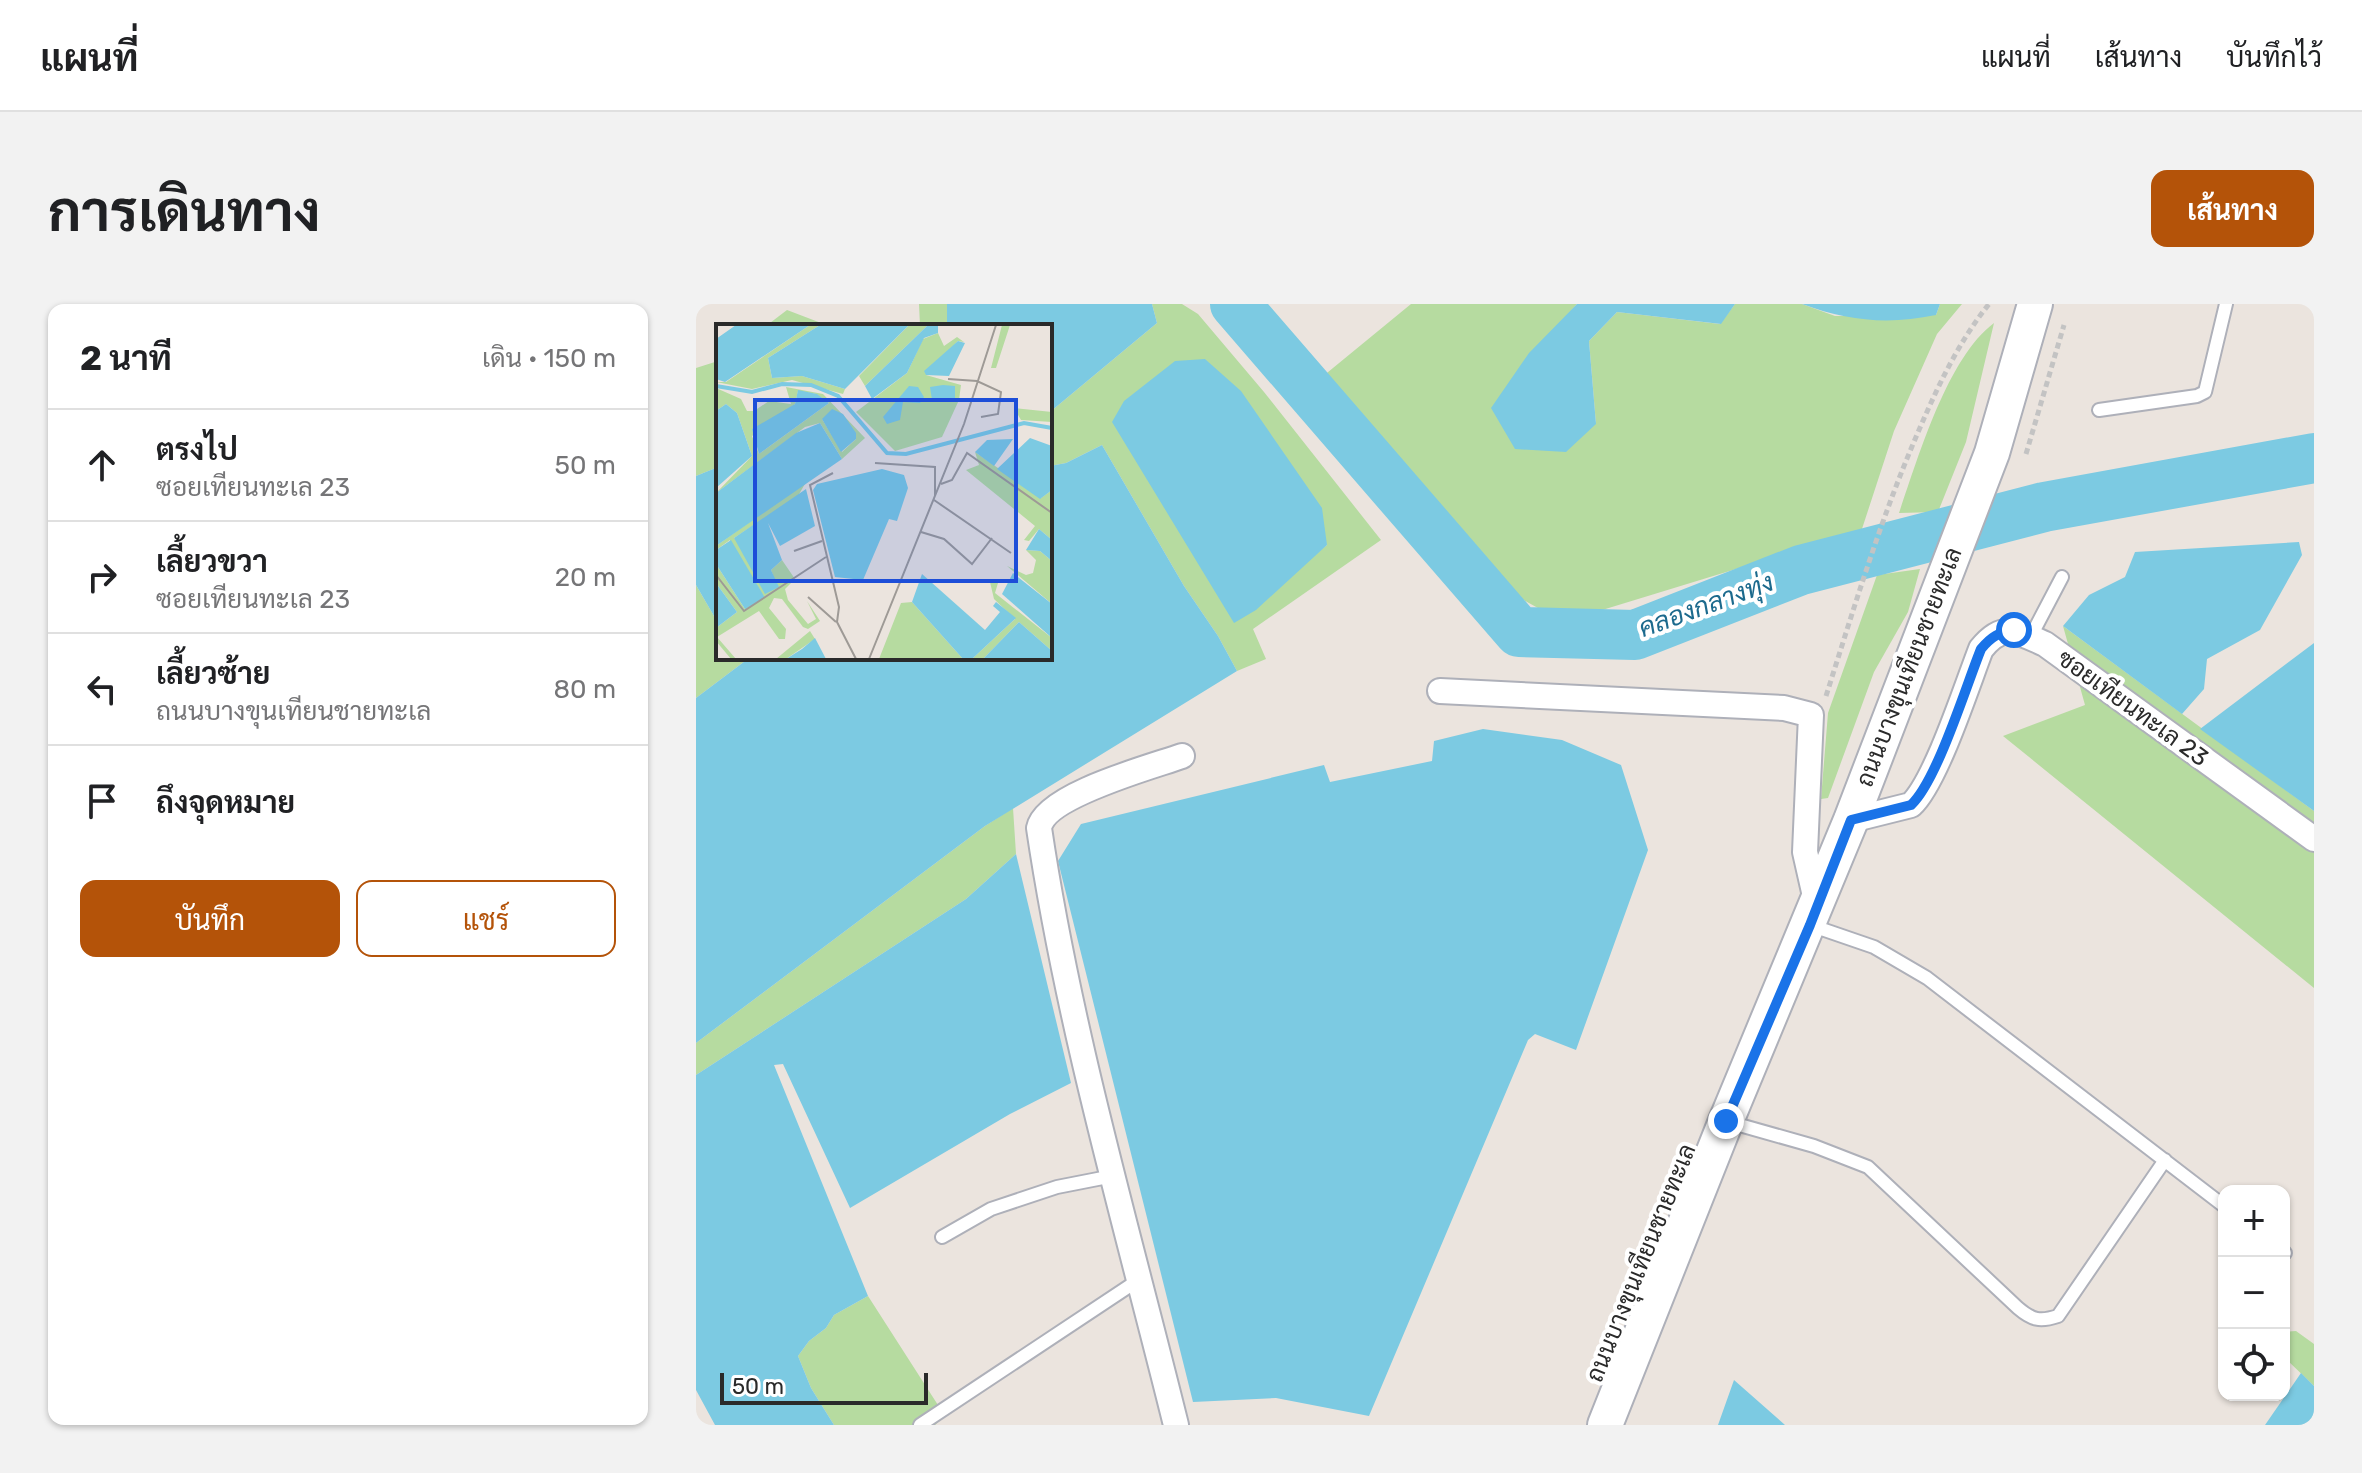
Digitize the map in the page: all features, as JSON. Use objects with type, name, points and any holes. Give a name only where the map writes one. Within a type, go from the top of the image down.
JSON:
[{"type":"main road","name":"ถนนบางขุนเทียนชายทะเล","points":[[1605,1425],[1726,1121],[1814,915],[1992,453],[2035,304]]},
{"type":"street","name":"ซอยเทียนทะเล 23","points":[[1851,820],[1911,805],[1917,799],[1936,762],[1981,649],[1989,638],[2014,630],[2045,644],[2314,839]]},
{"type":"street","points":[[1440,691],[1784,708],[1811,715],[1805,852],[1814,915]]},
{"type":"street","points":[[1176,1425],[1083,1056],[1039,828],[1045,814],[1064,801],[1182,756]]},
{"type":"lane","points":[[2099,410],[2197,396],[2205,392],[2226,304]]},
{"type":"lane","points":[[2030,638],[2062,577]]},
{"type":"lane","points":[[1814,915],[1927,978],[2218,1201]]},
{"type":"lane","points":[[1726,1121],[1814,1146],[1868,1167],[2018,1308],[2030,1318],[2043,1321],[2058,1316],[2165,1160]]},
{"type":"lane","points":[[942,1237],[991,1209],[1057,1187],[1113,1176]]},
{"type":"lane","points":[[920,1425],[1140,1279]]},
{"type":"path","points":[[1822,710],[1855,599],[1900,475],[1941,378],[1989,304]]},
{"type":"green space","points":[[919,304],[947,304],[947,324],[920,324]]},
{"type":"green space","points":[[1152,304],[1182,304],[1198,314],[1264,392],[1381,540],[1253,629],[1266,659],[1237,671],[1102,445],[1066,463],[1052,466],[1052,410],[1157,323]],"holes":[[[1205,359],[1327,545],[1311,558]]]},
{"type":"green space","points":[[1411,304],[1577,304],[1562,321],[1596,424],[1589,341],[1617,312],[1720,324],[1735,304],[1802,304],[1835,316],[1936,315],[1940,304],[1962,304],[1937,334],[1894,431],[1860,535],[1772,558],[1563,622],[1513,594],[1322,377]]},
{"type":"green space","points":[[787,310],[824,324],[769,324]]},
{"type":"green space","points":[[1994,323],[1966,442],[1938,512],[1899,513],[1948,384],[1977,339]]},
{"type":"green space","points":[[716,362],[716,468],[696,476],[696,368]]},
{"type":"green space","points":[[1920,569],[1908,612],[1874,672],[1828,798],[1821,799],[1828,713],[1877,575]]},
{"type":"green space","points":[[696,585],[716,620],[716,660],[746,660],[696,698]]},
{"type":"green space","points":[[2063,626],[2314,811],[2314,988],[2003,736],[2085,705]]},
{"type":"green space","points":[[1013,808],[1016,854],[966,899],[696,1075],[696,1043]]},
{"type":"green space","points":[[868,1296],[945,1416],[935,1425],[834,1425],[811,1388],[798,1356],[809,1341],[826,1328],[834,1315]]},
{"type":"green space","points":[[2296,1331],[2314,1344],[2314,1386],[2290,1363],[2290,1332]]},
{"type":"water","points":[[947,304],[1152,304],[1157,323],[1052,410],[1052,324],[947,324]]},
{"type":"water","points":[[1577,304],[1735,304],[1721,324],[1617,312],[1589,341],[1596,424],[1566,452],[1515,449],[1491,408],[1529,353]]},
{"type":"water","points":[[1802,304],[1940,304],[1936,315],[1901,320],[1868,320]]},
{"type":"water","points":[[1205,359],[1241,391],[1322,508],[1327,545],[1256,610],[1234,623],[1112,422],[1124,401],[1175,361]]},
{"type":"water","points":[[1102,445],[1237,671],[985,826],[696,1043],[696,698],[746,660],[1052,660],[1052,466],[1066,463]]},
{"type":"water","points":[[716,468],[716,620],[696,585],[696,476]]},
{"type":"water","points":[[2299,542],[2302,555],[2260,630],[2207,659],[2204,689],[2182,714],[2063,626],[2089,595],[2125,577],[2135,552]]},
{"type":"water","points":[[2314,643],[2314,811],[2200,729]]},
{"type":"water","points":[[1483,729],[1562,740],[1621,765],[1648,850],[1576,1050],[1535,1034],[1528,1040],[1369,1416],[1276,1398],[1193,1402],[1058,861],[1081,824],[1324,765],[1330,782],[1432,761],[1434,741]]},
{"type":"water","points":[[1016,854],[1071,1083],[1010,1114],[850,1208],[783,1064],[774,1065],[868,1296],[834,1315],[826,1328],[809,1341],[798,1356],[811,1388],[834,1425],[715,1425],[696,1390],[696,1075],[966,899]]},
{"type":"water","points":[[2301,1373],[2314,1386],[2314,1425],[2265,1425],[2282,1401],[2290,1401],[2290,1389]]},
{"type":"water","points":[[1734,1380],[1785,1425],[1718,1425]]},
{"type":"waterway","name":"คลองกลางทุ่ง","points":[[1235,304],[1519,632],[1635,635],[1801,570],[2044,507],[2314,458]]},
{"type":"route","points":[[1726,1121],[1810,925],[1851,820],[1911,805],[1917,799],[1936,762],[1981,649],[1989,638],[2014,630]]}]
